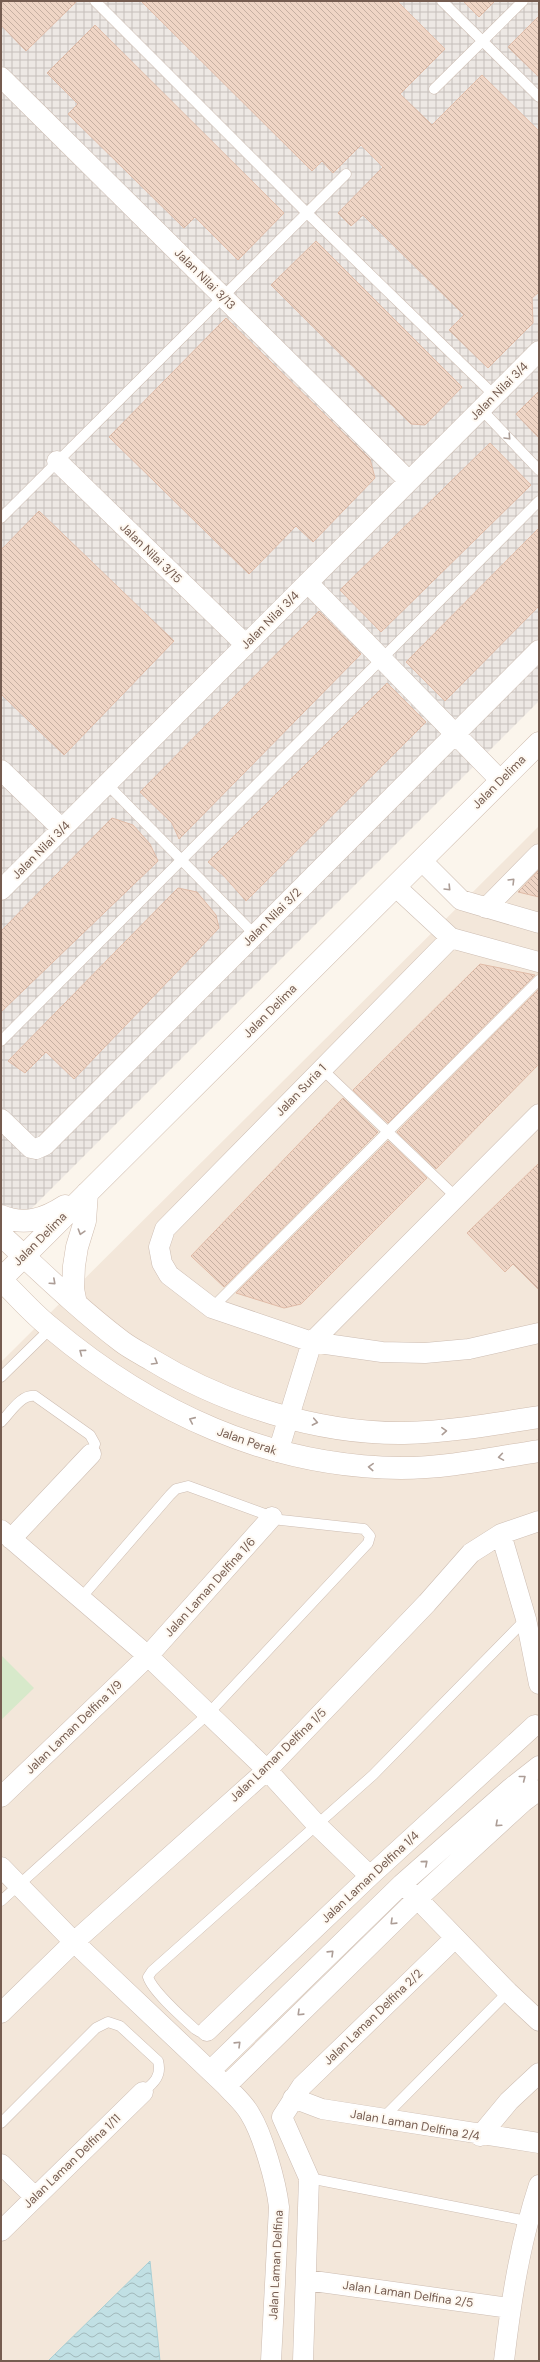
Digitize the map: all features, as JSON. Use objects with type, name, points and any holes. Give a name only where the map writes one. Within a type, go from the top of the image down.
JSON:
[{"type":"main road","name":"Jalan Delima","points":[[1,1279],[539,743]]},
{"type":"main road","points":[[1,1216],[27,1221],[48,1217],[87,1193]]},
{"type":"main road","points":[[76,1304],[74,1289],[74,1266],[77,1247],[85,1221],[87,1193]]},
{"type":"main road","points":[[1,1235],[76,1304],[122,1342],[186,1381],[241,1405],[288,1417],[353,1430],[403,1433],[453,1430],[539,1417]]},
{"type":"main road","name":"Jalan Perak","points":[[1,1279],[51,1328],[106,1370],[174,1412],[229,1437],[278,1452],[351,1466],[402,1468],[456,1465],[539,1451]]},
{"type":"street","name":"Jalan Nilai 3/13","points":[[1,77],[408,481]]},
{"type":"street","name":"Jalan Nilai 3/4","points":[[1,890],[539,351]]},
{"type":"street","name":"Jalan Nilai 3/15","points":[[57,461],[246,645]]},
{"type":"street","points":[[308,583],[501,781]]},
{"type":"street","name":"Jalan Nilai 3/2","points":[[1,1119],[31,1148],[41,1148],[45,1145],[539,650]]},
{"type":"street","points":[[1,770],[62,829]]},
{"type":"street","points":[[486,908],[539,854]]},
{"type":"street","points":[[421,860],[458,898],[486,908],[539,923]]},
{"type":"street","points":[[396,887],[451,938],[539,962]]},
{"type":"street","name":"Jalan Suria 1","points":[[212,1308],[169,1275],[162,1263],[159,1246],[165,1229],[451,938]]},
{"type":"street","points":[[278,1452],[312,1342],[539,1114]]},
{"type":"street","points":[[212,1308],[312,1342],[382,1352],[425,1353],[469,1349],[539,1333]]},
{"type":"street","points":[[91,1454],[6,1534],[148,1656],[267,1770],[318,1826],[370,1876]]},
{"type":"street","name":"Jalan Laman Delfina 1/6","points":[[148,1656],[272,1517]]},
{"type":"street","name":"Jalan Laman Delfina 1/5","points":[[1,2012],[74,1942],[267,1770],[427,1603],[470,1553],[501,1534],[539,1521]]},
{"type":"street","points":[[501,1534],[526,1620],[539,1684]]},
{"type":"street","name":"Jalan Laman Delfina 1/9","points":[[1,1797],[148,1656]]},
{"type":"street","name":"Jalan Laman Delfina 1/4","points":[[207,2031],[370,1876],[538,1720]]},
{"type":"street","points":[[210,2071],[402,1884],[511,1788],[539,1766]]},
{"type":"street","points":[[226,2086],[417,1899],[523,1802],[539,1790]]},
{"type":"street","name":"Jalan Laman Delfina","points":[[1,1867],[74,1942],[226,2086],[246,2106],[254,2120],[277,2189],[279,2227],[271,2361]]},
{"type":"street","points":[[402,1884],[508,1992],[539,2020]]},
{"type":"street","name":"Jalan Laman Delfina 2/2","points":[[309,2178],[282,2117],[293,2098],[311,2077],[455,1938]]},
{"type":"street","points":[[480,2136],[509,2101],[539,2073]]},
{"type":"street","name":"Jalan Laman Delfina 1/11","points":[[1,2231],[144,2092]]},
{"type":"street","name":"Jalan Laman Delfina 2/4","points":[[293,2098],[322,2109],[382,2118],[480,2136],[539,2144]]},
{"type":"street","points":[[1,2164],[35,2197]]},
{"type":"street","points":[[303,2361],[309,2178]]},
{"type":"street","points":[[504,2361],[510,2308],[527,2221],[539,2185]]},
{"type":"street","name":"Jalan Laman Delfina 2/5","points":[[306,2280],[510,2308]]},
{"type":"lane","points":[[95,1],[307,213],[488,402],[539,470]]},
{"type":"lane","points":[[442,1],[539,97]]},
{"type":"lane","points":[[434,89],[523,1]]},
{"type":"lane","points":[[1,518],[346,174]]},
{"type":"lane","points":[[1,1041],[539,501]]},
{"type":"lane","points":[[107,784],[255,934]]},
{"type":"lane","points":[[212,1308],[539,980]]},
{"type":"lane","points":[[322,1069],[456,1198]]},
{"type":"lane","points":[[1,1377],[51,1328]]},
{"type":"lane","points":[[1,1422],[22,1399],[30,1395],[35,1396],[90,1435],[95,1444],[91,1454]]},
{"type":"lane","points":[[1,1901],[208,1714],[368,1543],[370,1536],[364,1529],[281,1520],[188,1486],[176,1489],[81,1598]]},
{"type":"lane","points":[[207,2031],[200,2032],[160,1994],[148,1977],[152,1971],[374,1775],[526,1620]]},
{"type":"lane","points":[[382,2118],[508,1992]]},
{"type":"lane","points":[[1,2123],[96,2028],[108,2022],[120,2026],[158,2061],[160,2069],[159,2076],[144,2092]]},
{"type":"lane","points":[[309,2178],[527,2221]]},
{"type":"shaded area","points":[[1,1],[539,1],[539,701],[1,1239]]},
{"type":"shaded area","points":[[539,826],[539,2361],[1,2361],[1,1362]]},
{"type":"green space","points":[[1,1655],[34,1688],[1,1720]]},
{"type":"water","points":[[150,2261],[160,2361],[48,2361]]},
{"type":"building","points":[[1,1],[77,1],[26,51],[1,25]]},
{"type":"building","points":[[141,1],[397,1],[445,49],[400,94],[432,125],[482,75],[539,131],[539,292],[532,298],[533,323],[488,368],[449,330],[464,315],[363,215],[351,226],[338,213],[383,167],[361,145],[333,173],[322,161],[312,171]]},
{"type":"building","points":[[463,1],[495,1],[479,17]]},
{"type":"building","points":[[539,16],[539,77],[508,47]]},
{"type":"building","points":[[95,25],[284,213],[238,260],[195,217],[184,228],[68,114],[78,104],[47,73]]},
{"type":"building","points":[[316,241],[462,387],[425,425],[411,424],[271,285]]},
{"type":"building","points":[[226,318],[370,459],[375,478],[313,542],[296,526],[249,574],[109,437]]},
{"type":"building","points":[[539,391],[539,438],[516,414]]},
{"type":"building","points":[[490,443],[531,485],[381,632],[340,590]]},
{"type":"building","points":[[39,511],[174,641],[64,755],[1,694],[1,550]]},
{"type":"building","points":[[539,528],[539,606],[445,701],[406,662]]},
{"type":"building","points":[[319,611],[361,654],[179,839],[172,823],[140,792]]},
{"type":"building","points":[[387,683],[426,722],[246,901],[224,876],[208,862]]},
{"type":"building","points":[[112,818],[133,825],[150,844],[158,861],[1,1012],[1,931]]},
{"type":"building","points":[[539,870],[539,897],[518,892]]},
{"type":"building","points":[[178,888],[197,892],[216,915],[219,928],[74,1079],[46,1052],[25,1073],[8,1061]]},
{"type":"building","points":[[480,964],[535,975],[388,1123],[353,1090]]},
{"type":"building","points":[[539,989],[539,1064],[436,1169],[397,1132]]},
{"type":"building","points":[[343,1098],[378,1132],[224,1287],[191,1256]]},
{"type":"building","points":[[388,1141],[427,1178],[301,1304],[284,1308],[236,1293]]},
{"type":"building","points":[[539,1163],[539,1290],[513,1264],[505,1272],[467,1233]]}]
